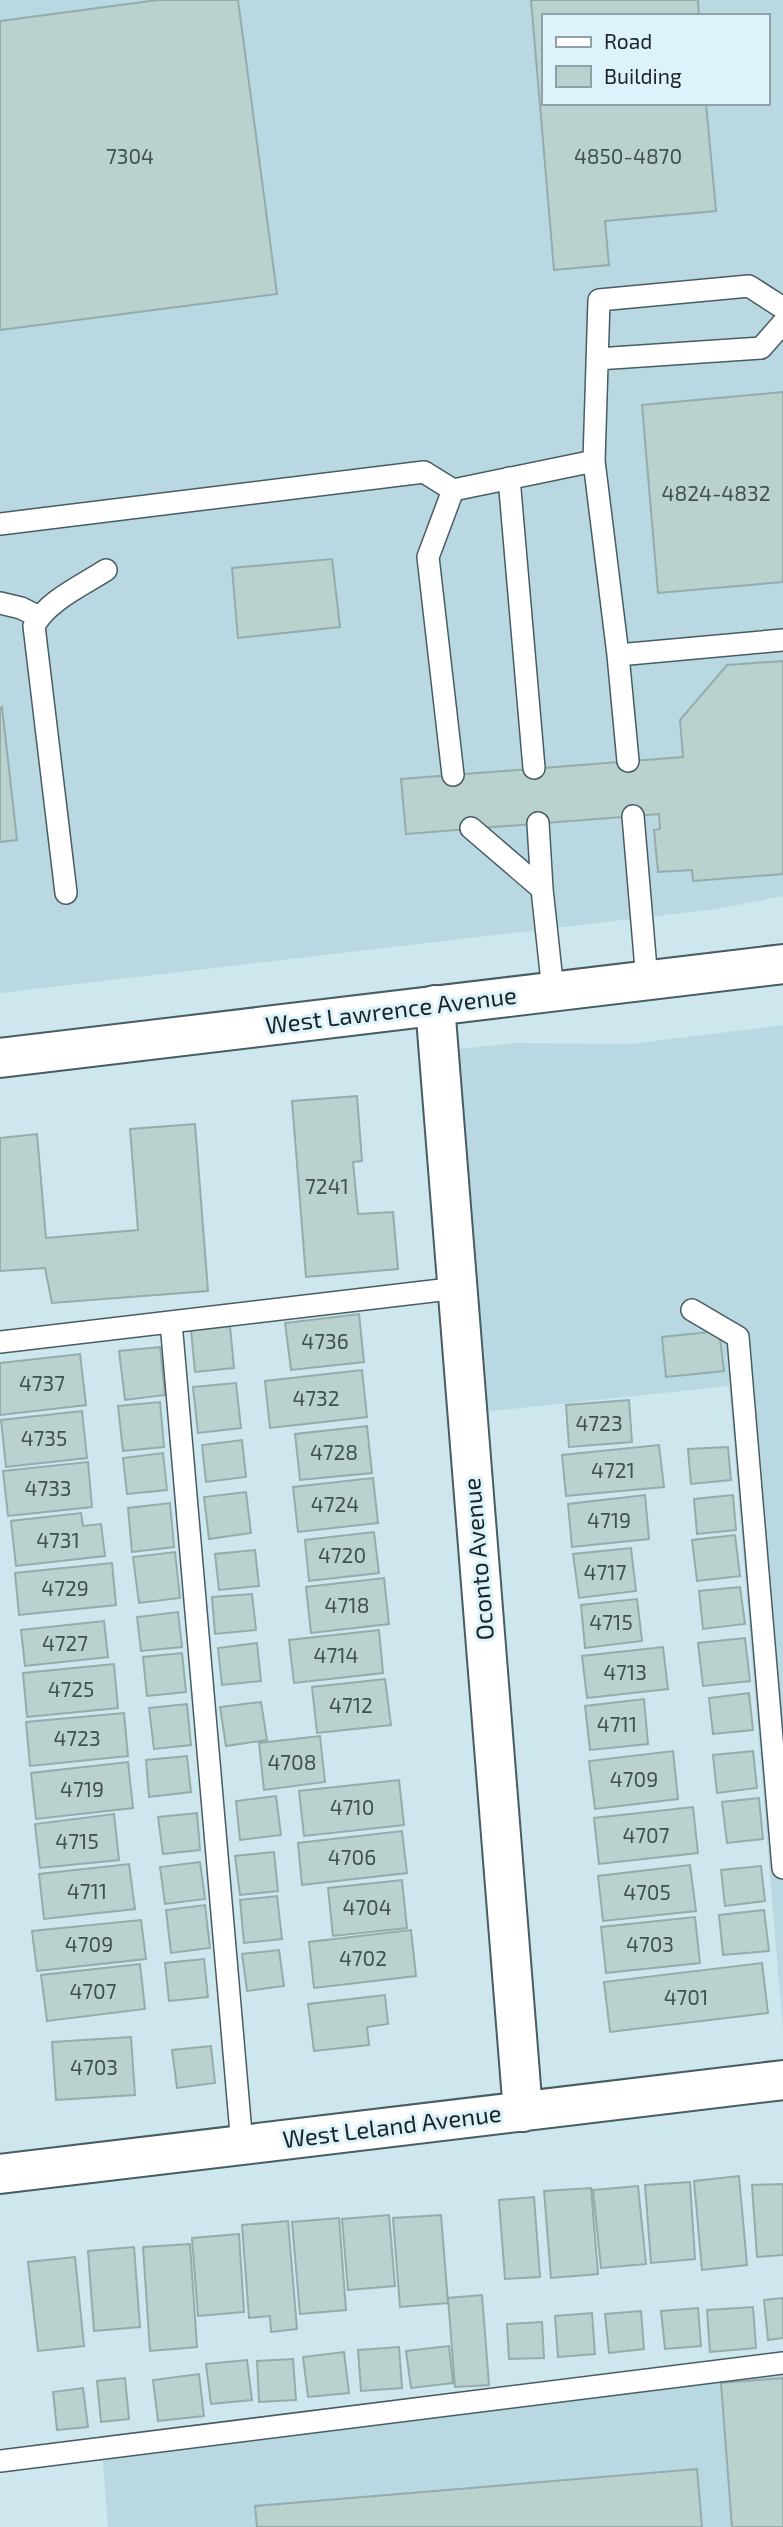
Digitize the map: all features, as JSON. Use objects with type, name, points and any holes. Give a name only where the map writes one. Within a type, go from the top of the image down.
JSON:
[{"type":"street","name":"West Lawrence Avenue","points":[[0,1058],[783,964]]},
{"type":"street","name":"Oconto Avenue","points":[[435,1005],[523,2112]]},
{"type":"street","name":"West Leland Avenue","points":[[0,2174],[783,2080]]},
{"type":"lane","points":[[628,761],[594,461],[599,300],[749,286],[783,308]]},
{"type":"lane","points":[[597,359],[761,348],[783,323]]},
{"type":"lane","points":[[0,524],[424,472],[453,490],[594,461]]},
{"type":"lane","points":[[509,478],[534,768]]},
{"type":"lane","points":[[453,490],[428,557],[453,775]]},
{"type":"lane","points":[[66,893],[34,626],[39,617],[106,570]]},
{"type":"lane","points":[[0,603],[10,604],[39,617]]},
{"type":"lane","points":[[618,655],[783,640]]},
{"type":"lane","points":[[633,816],[647,981]]},
{"type":"lane","points":[[538,823],[553,991]]},
{"type":"lane","points":[[471,828],[542,889]]},
{"type":"lane","points":[[0,1342],[458,1288]]},
{"type":"lane","points":[[692,1310],[738,1337],[783,1868]]},
{"type":"lane","points":[[171,1322],[242,2145]]},
{"type":"lane","points":[[0,2461],[783,2363]]},
{"type":"shaded area","points":[[0,0],[783,0],[783,896],[716,909],[0,993]]},
{"type":"shaded area","points":[[783,1025],[783,2030],[729,1386],[473,1413],[442,1051],[515,1043],[631,1044]]},
{"type":"shaded area","points":[[783,2353],[783,2527],[108,2527],[101,2436]]},
{"type":"building","points":[[158,0],[238,0],[277,294],[0,330],[0,21]]},
{"type":"building","points":[[531,0],[698,0],[699,14],[542,14],[542,105],[706,105],[716,211],[605,221],[609,265],[554,270]]},
{"type":"building","points":[[783,392],[783,582],[658,593],[642,405]]},
{"type":"building","points":[[332,559],[340,627],[238,638],[232,568]]},
{"type":"building","points":[[783,661],[783,874],[693,881],[692,870],[658,872],[654,830],[660,829],[659,814],[406,834],[401,779],[683,757],[680,720],[727,665]]},
{"type":"building","points":[[2,707],[17,840],[0,842],[0,708]]},
{"type":"building","points":[[357,1096],[362,1161],[353,1162],[358,1214],[393,1212],[398,1269],[306,1277],[292,1101]]},
{"type":"building","points":[[195,1124],[208,1291],[52,1303],[45,1268],[0,1271],[0,1138],[37,1134],[46,1238],[138,1230],[130,1129]]},
{"type":"building","points":[[359,1314],[364,1362],[291,1370],[285,1323]]},
{"type":"building","points":[[230,1326],[234,1368],[195,1372],[191,1330]]},
{"type":"building","points":[[719,1331],[724,1371],[666,1377],[662,1337]]},
{"type":"building","points":[[160,1347],[165,1395],[125,1400],[119,1351]]},
{"type":"building","points":[[80,1354],[86,1405],[0,1415],[0,1363]]},
{"type":"building","points":[[362,1370],[367,1417],[270,1428],[265,1381]]},
{"type":"building","points":[[236,1383],[241,1428],[198,1433],[193,1387]]},
{"type":"building","points":[[629,1400],[632,1442],[569,1447],[566,1405]]},
{"type":"building","points":[[160,1402],[164,1447],[123,1451],[118,1406]]},
{"type":"building","points":[[82,1411],[87,1458],[6,1467],[1,1420]]},
{"type":"building","points":[[367,1426],[372,1473],[300,1480],[295,1434]]},
{"type":"building","points":[[242,1440],[246,1477],[206,1482],[202,1445]]},
{"type":"building","points":[[659,1445],[664,1487],[566,1496],[562,1455]]},
{"type":"building","points":[[728,1447],[731,1480],[691,1484],[688,1449]]},
{"type":"building","points":[[163,1453],[167,1490],[127,1494],[123,1458]]},
{"type":"building","points":[[88,1462],[92,1507],[8,1516],[3,1471]]},
{"type":"building","points":[[373,1478],[378,1523],[298,1532],[293,1487]]},
{"type":"building","points":[[246,1492],[251,1533],[209,1539],[204,1497]]},
{"type":"building","points":[[645,1495],[649,1539],[572,1547],[568,1504]]},
{"type":"building","points":[[733,1495],[736,1530],[697,1534],[694,1499]]},
{"type":"building","points":[[170,1503],[174,1547],[132,1552],[128,1508]]},
{"type":"building","points":[[81,1513],[83,1526],[101,1524],[105,1556],[16,1566],[11,1521]]},
{"type":"building","points":[[374,1532],[379,1573],[309,1581],[305,1540]]},
{"type":"building","points":[[735,1535],[740,1576],[697,1581],[692,1540]]},
{"type":"building","points":[[631,1548],[636,1591],[579,1598],[573,1554]]},
{"type":"building","points":[[255,1550],[259,1586],[219,1590],[215,1554]]},
{"type":"building","points":[[175,1552],[180,1598],[139,1603],[133,1557]]},
{"type":"building","points":[[112,1563],[116,1605],[19,1615],[15,1573]]},
{"type":"building","points":[[384,1578],[389,1624],[311,1633],[306,1587]]},
{"type":"building","points":[[740,1587],[745,1624],[703,1629],[699,1591]]},
{"type":"building","points":[[252,1594],[256,1630],[215,1634],[212,1597]]},
{"type":"building","points":[[637,1599],[642,1641],[585,1648],[581,1605]]},
{"type":"building","points":[[178,1612],[182,1647],[141,1651],[137,1617]]},
{"type":"building","points":[[104,1621],[108,1657],[25,1666],[21,1630]]},
{"type":"building","points":[[379,1630],[383,1673],[294,1683],[289,1640]]},
{"type":"building","points":[[745,1638],[750,1681],[703,1686],[698,1643]]},
{"type":"building","points":[[257,1643],[261,1681],[222,1685],[218,1648]]},
{"type":"building","points":[[663,1647],[668,1689],[587,1698],[582,1656]]},
{"type":"building","points":[[182,1653],[186,1692],[147,1696],[143,1657]]},
{"type":"building","points":[[114,1664],[118,1708],[27,1717],[23,1673]]},
{"type":"building","points":[[385,1679],[391,1725],[317,1733],[312,1687]]},
{"type":"building","points":[[749,1693],[753,1730],[713,1734],[709,1698]]},
{"type":"building","points":[[644,1699],[648,1744],[590,1750],[585,1706]]},
{"type":"building","points":[[261,1702],[267,1740],[226,1746],[220,1707]]},
{"type":"building","points":[[187,1704],[191,1745],[154,1749],[149,1708]]},
{"type":"building","points":[[124,1713],[128,1756],[30,1766],[26,1722]]},
{"type":"building","points":[[320,1736],[325,1782],[264,1790],[259,1743]]},
{"type":"building","points":[[673,1751],[678,1799],[595,1809],[589,1761]]},
{"type":"building","points":[[753,1751],[757,1788],[717,1793],[713,1755]]},
{"type":"building","points":[[187,1756],[191,1792],[149,1797],[146,1760]]},
{"type":"building","points":[[128,1762],[133,1808],[36,1819],[31,1773]]},
{"type":"building","points":[[399,1780],[404,1825],[304,1836],[299,1791]]},
{"type":"building","points":[[276,1796],[281,1835],[240,1840],[236,1801]]},
{"type":"building","points":[[759,1798],[763,1839],[727,1843],[722,1802]]},
{"type":"building","points":[[693,1807],[698,1853],[599,1864],[594,1818]]},
{"type":"building","points":[[197,1813],[200,1850],[163,1854],[158,1817]]},
{"type":"building","points":[[114,1814],[119,1860],[40,1868],[35,1824]]},
{"type":"building","points":[[402,1831],[407,1873],[302,1885],[298,1843]]},
{"type":"building","points":[[274,1852],[278,1891],[240,1895],[235,1856]]},
{"type":"building","points":[[200,1862],[205,1899],[165,1904],[160,1867]]},
{"type":"building","points":[[129,1864],[135,1909],[44,1919],[39,1874]]},
{"type":"building","points":[[690,1865],[696,1911],[603,1921],[598,1876]]},
{"type":"building","points":[[761,1866],[765,1901],[725,1906],[721,1870]]},
{"type":"building","points":[[402,1880],[407,1928],[333,1936],[328,1888]]},
{"type":"building","points":[[277,1896],[282,1939],[244,1943],[240,1900]]},
{"type":"building","points":[[205,1905],[210,1948],[171,1953],[166,1910]]},
{"type":"building","points":[[764,1910],[769,1951],[723,1955],[719,1915]]},
{"type":"building","points":[[695,1917],[700,1963],[606,1973],[601,1927]]},
{"type":"building","points":[[141,1920],[146,1959],[37,1971],[32,1931]]},
{"type":"building","points":[[411,1930],[416,1976],[314,1988],[309,1942]]},
{"type":"building","points":[[279,1950],[284,1986],[247,1991],[242,1954]]},
{"type":"building","points":[[204,1959],[208,1997],[169,2001],[165,1963]]},
{"type":"building","points":[[762,1963],[768,2013],[610,2032],[604,1982]]},
{"type":"building","points":[[140,1964],[145,2009],[47,2021],[41,1975]]},
{"type":"building","points":[[385,1995],[388,2024],[367,2027],[369,2045],[314,2051],[308,2004]]},
{"type":"building","points":[[131,2037],[135,2095],[56,2100],[52,2042]]},
{"type":"building","points":[[211,2046],[215,2083],[177,2088],[172,2050]]},
{"type":"building","points":[[739,2176],[747,2265],[702,2270],[694,2181]]},
{"type":"building","points":[[690,2182],[695,2259],[651,2263],[645,2185]]},
{"type":"building","points":[[783,2184],[783,2255],[757,2257],[752,2185]]},
{"type":"building","points":[[638,2186],[646,2264],[601,2268],[593,2190]]},
{"type":"building","points":[[591,2188],[598,2274],[551,2278],[544,2191]]},
{"type":"building","points":[[534,2197],[540,2277],[505,2279],[499,2200]]},
{"type":"building","points":[[389,2215],[395,2286],[348,2290],[342,2219]]},
{"type":"building","points":[[441,2215],[448,2303],[400,2307],[393,2218]]},
{"type":"building","points":[[339,2218],[346,2310],[300,2314],[292,2222]]},
{"type":"building","points":[[288,2221],[297,2329],[271,2332],[270,2316],[249,2318],[242,2225]]},
{"type":"building","points":[[239,2234],[244,2312],[198,2316],[192,2238]]},
{"type":"building","points":[[190,2244],[197,2347],[150,2351],[143,2247]]},
{"type":"building","points":[[134,2247],[140,2327],[94,2331],[88,2251]]},
{"type":"building","points":[[75,2257],[84,2346],[38,2351],[28,2262]]},
{"type":"building","points":[[482,2295],[489,2385],[455,2387],[448,2298]]},
{"type":"building","points":[[783,2298],[783,2338],[768,2340],[764,2300]]},
{"type":"building","points":[[753,2307],[756,2348],[710,2352],[707,2310]]},
{"type":"building","points":[[698,2308],[701,2346],[665,2349],[661,2311]]},
{"type":"building","points":[[641,2311],[644,2349],[609,2353],[605,2314]]},
{"type":"building","points":[[592,2313],[595,2354],[558,2357],[555,2316]]},
{"type":"building","points":[[542,2322],[544,2358],[509,2359],[507,2324]]},
{"type":"building","points":[[449,2346],[453,2383],[411,2388],[406,2351]]},
{"type":"building","points":[[399,2347],[402,2388],[361,2391],[358,2350]]},
{"type":"building","points":[[344,2352],[349,2393],[308,2397],[303,2357]]},
{"type":"building","points":[[293,2359],[296,2400],[259,2402],[257,2361]]},
{"type":"building","points":[[247,2360],[252,2400],[211,2404],[206,2364]]},
{"type":"building","points":[[199,2374],[204,2416],[158,2421],[153,2380]]},
{"type":"building","points":[[125,2378],[129,2419],[101,2422],[97,2381]]},
{"type":"building","points":[[783,2378],[783,2527],[732,2527],[721,2383]]},
{"type":"building","points":[[83,2388],[88,2427],[57,2430],[53,2392]]},
{"type":"building","points":[[697,2469],[702,2527],[257,2527],[255,2506]]}]
